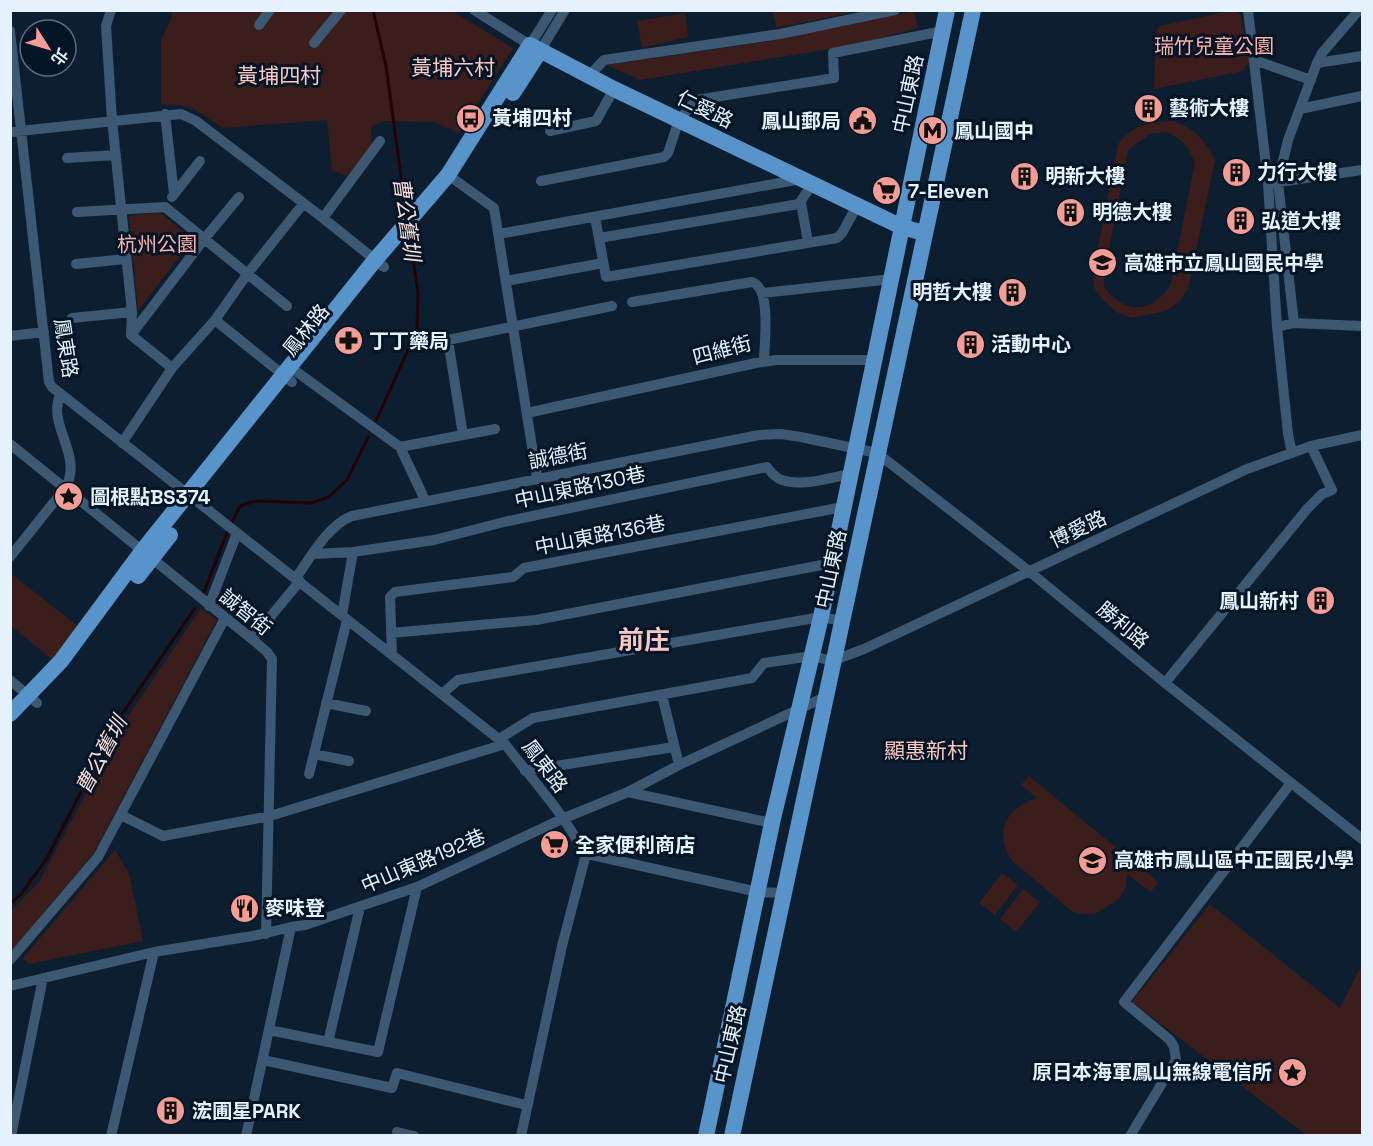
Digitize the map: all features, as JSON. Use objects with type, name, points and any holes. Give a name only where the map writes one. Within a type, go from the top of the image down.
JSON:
[{"type":"main road","name":"中山東路","points":[[706,1136],[772,823],[821,617],[947,10]]},
{"type":"main road","name":"中山東路","points":[[732,1136],[973,10]]},
{"type":"main road","name":"仁愛路","points":[[535,48],[806,182],[902,227],[924,233]]},
{"type":"main road","name":"鳳林路","points":[[33,700],[65,665],[148,554],[291,374],[452,179],[535,48]]},
{"type":"main road","points":[[10,714],[33,700]]},
{"type":"main road","points":[[10,728],[33,700]]},
{"type":"street","points":[[111,10],[106,26],[112,120],[132,312],[131,335]]},
{"type":"street","points":[[259,25],[270,10]]},
{"type":"street","points":[[314,43],[341,10]]},
{"type":"street","name":"仁愛路","points":[[474,10],[535,48]]},
{"type":"street","name":"鳳林路","points":[[535,48],[552,10]]},
{"type":"street","name":"鳳林路","points":[[535,48],[565,10]]},
{"type":"street","points":[[588,76],[604,60],[780,34],[895,10]]},
{"type":"street","points":[[1248,10],[1294,323]]},
{"type":"street","points":[[1292,453],[1288,434],[1278,327],[1274,182],[1322,53],[1361,12]]},
{"type":"street","name":"鳳東路","points":[[10,31],[15,108],[22,131],[49,382],[60,395],[502,742],[562,819],[583,853]]},
{"type":"street","points":[[541,181],[659,160],[668,153],[679,120],[696,100],[834,78],[833,53],[943,31]]},
{"type":"street","points":[[1317,63],[1362,56]]},
{"type":"street","points":[[1254,60],[1311,80]]},
{"type":"street","points":[[550,131],[596,121],[614,89]]},
{"type":"street","points":[[1300,109],[1362,96]]},
{"type":"street","points":[[165,114],[174,194]]},
{"type":"street","points":[[10,132],[181,114],[196,121],[380,264]]},
{"type":"street","points":[[323,218],[380,141]]},
{"type":"street","points":[[67,158],[116,155]]},
{"type":"street","points":[[165,207],[200,161]]},
{"type":"street","points":[[1274,182],[1362,170]]},
{"type":"street","points":[[452,179],[494,208],[537,478]]},
{"type":"street","points":[[499,234],[806,182],[801,203],[808,242]]},
{"type":"street","points":[[131,335],[239,197]]},
{"type":"street","points":[[599,238],[801,203]]},
{"type":"street","points":[[122,443],[172,368],[215,320],[248,273],[303,204]]},
{"type":"street","points":[[595,217],[606,277],[840,236],[857,206]]},
{"type":"street","points":[[77,212],[165,207],[287,306]]},
{"type":"street","points":[[76,264],[126,259]]},
{"type":"street","points":[[506,281],[603,263]]},
{"type":"street","points":[[632,302],[752,282],[757,284],[762,293],[892,279]]},
{"type":"street","name":"四維街","points":[[527,413],[764,362],[765,308],[762,293]]},
{"type":"street","points":[[463,435],[448,340],[612,306]]},
{"type":"street","points":[[72,318],[132,312]]},
{"type":"street","points":[[215,320],[400,447],[425,500]]},
{"type":"street","points":[[1278,327],[1294,323],[1362,326]]},
{"type":"street","points":[[10,336],[44,332]]},
{"type":"street","points":[[131,335],[172,368]]},
{"type":"street","points":[[764,362],[875,360]]},
{"type":"street","points":[[10,557],[66,487],[72,470],[70,454],[56,410],[60,395]]},
{"type":"street","points":[[400,447],[495,429]]},
{"type":"street","name":"誠德街","points":[[252,639],[298,580],[334,526],[343,519],[425,500],[759,435],[781,434],[856,448]]},
{"type":"street","name":"博愛路","points":[[832,661],[864,649],[1247,469],[1311,446],[1362,435]]},
{"type":"street","name":"誠智街","points":[[10,444],[66,487],[270,655],[273,664],[266,934]]},
{"type":"street","points":[[1165,683],[1307,509],[1322,494],[1332,490],[1311,446]]},
{"type":"street","name":"勝利路","points":[[856,448],[877,453],[1030,572],[1165,683],[1362,839]]},
{"type":"street","name":"中山東路130巷","points":[[314,554],[353,552],[434,540],[508,521],[767,467],[782,480],[803,483],[850,474]]},
{"type":"street","name":"中山東路136巷","points":[[392,655],[390,597],[395,592],[513,577],[524,568],[843,507]]},
{"type":"street","points":[[209,606],[237,533]]},
{"type":"street","points":[[309,774],[345,617],[353,552]]},
{"type":"street","points":[[391,633],[536,620],[832,563]]},
{"type":"street","points":[[442,694],[458,680],[821,617],[842,621]]},
{"type":"street","points":[[10,960],[98,857],[225,618]]},
{"type":"street","points":[[121,815],[163,836],[270,816],[502,742],[533,718],[746,680],[752,678],[764,663],[812,656],[832,661]]},
{"type":"street","points":[[10,680],[33,700]]},
{"type":"street","points":[[662,695],[679,765]]},
{"type":"street","name":"中山東路192巷","points":[[10,986],[154,952],[266,934],[305,925],[417,887],[562,819],[628,792],[679,765],[825,697]]},
{"type":"street","points":[[326,703],[366,711]]},
{"type":"street","points":[[525,771],[674,747]]},
{"type":"street","points":[[314,754],[349,762]]},
{"type":"street","points":[[1130,1136],[1176,1060],[1174,1047],[1170,1040],[1124,1002],[1291,783]]},
{"type":"street","points":[[628,792],[772,823]]},
{"type":"street","points":[[583,853],[758,892],[784,893]]},
{"type":"street","points":[[520,1136],[562,946],[585,858],[583,853]]},
{"type":"street","points":[[269,1030],[378,1052],[417,887]]},
{"type":"street","points":[[328,1042],[360,907]]},
{"type":"street","points":[[246,1136],[291,927]]},
{"type":"street","points":[[111,1136],[154,952]]},
{"type":"street","points":[[10,1136],[43,978]]},
{"type":"street","points":[[262,1060],[392,1088],[397,1073],[526,1105]]},
{"type":"street","points":[[397,1132],[414,1136]]},
{"type":"green space","points":[[451,10],[513,48],[459,133],[434,122],[385,121],[371,126],[372,145],[348,176],[332,171],[327,120],[223,128],[192,108],[161,105],[161,40],[172,16],[171,11]]},
{"type":"green space","points":[[772,10],[859,10],[859,11],[776,28]]},
{"type":"green space","points":[[914,11],[918,28],[854,45],[640,80],[607,65],[766,42]]},
{"type":"green space","name":"瑞竹兒童公園","points":[[1230,11],[1241,15],[1249,62],[1243,71],[1154,89],[1156,33],[1159,26]]},
{"type":"green space","points":[[685,13],[688,37],[642,48],[637,21]]},
{"type":"green space","points":[[1173,121],[1194,131],[1203,140],[1215,160],[1188,289],[1180,301],[1166,311],[1132,318],[1116,312],[1094,288],[1093,273],[1118,144],[1142,125]],"holes":[[[1166,132],[1184,144],[1195,162],[1171,283],[1154,302],[1147,306],[1132,307],[1110,295],[1104,282],[1128,150],[1150,134]]]},
{"type":"green space","name":"杭州公園","points":[[159,212],[193,239],[138,311],[129,216]]},
{"type":"green space","points":[[10,573],[79,627],[53,660],[11,626]]},
{"type":"green space","points":[[201,608],[217,620],[93,854],[11,951],[11,911],[39,882],[124,722]]},
{"type":"green space","points":[[1029,776],[1158,882],[1151,892],[1127,874],[1126,887],[1119,899],[1095,914],[1073,912],[1012,861],[1004,840],[1004,831],[1006,822],[1017,808],[1037,798],[1021,785]]},
{"type":"green space","points":[[115,850],[129,873],[143,941],[29,964],[23,958]]},
{"type":"green space","points":[[1002,873],[1018,885],[995,915],[979,903]]},
{"type":"green space","points":[[1023,889],[1040,902],[1016,932],[1000,919]]},
{"type":"green space","name":"原日本海軍鳳山無線電信所","points":[[1210,904],[1340,1008],[1362,964],[1362,1135],[1306,1135],[1132,1002]]},
{"type":"waterway","name":"曹公舊圳","points":[[373,10],[386,66],[406,213]]},
{"type":"waterway","name":"曹公舊圳","points":[[376,421],[417,330],[418,293],[409,231]]},
{"type":"waterway","name":"曹公舊圳","points":[[203,594],[240,506],[255,501],[311,503],[329,497],[347,480],[368,437]]},
{"type":"waterway","name":"曹公舊圳","points":[[10,904],[22,893],[47,858],[118,720],[195,608]]},
{"type":"place","name":"藝術大樓","points":[[1148,108]]},
{"type":"place","name":"黃埔四村","points":[[471,118]]},
{"type":"place","name":"鳳山郵局","points":[[862,121]]},
{"type":"place","name":"鳳山國中","points":[[933,131]]},
{"type":"place","name":"力行大樓","points":[[1236,172]]},
{"type":"place","name":"明新大樓","points":[[1024,176]]},
{"type":"place","name":"7-Eleven","points":[[887,191]]},
{"type":"place","name":"明德大樓","points":[[1071,212]]},
{"type":"place","name":"弘道大樓","points":[[1240,221]]},
{"type":"place","name":"高雄市立鳳山國民中學","points":[[1103,263]]},
{"type":"place","name":"明哲大樓","points":[[1013,292]]},
{"type":"place","name":"丁丁藥局","points":[[348,341]]},
{"type":"place","name":"活動中心","points":[[970,344]]},
{"type":"place","name":"圖根點BS374","points":[[69,497]]},
{"type":"place","name":"鳳山新村","points":[[1320,601]]},
{"type":"place","name":"全家便利商店","points":[[554,845]]},
{"type":"place","name":"高雄市鳳山區中正國民小學","points":[[1093,860]]},
{"type":"place","name":"麥味登","points":[[244,908]]},
{"type":"place","name":"原日本海軍鳳山無線電信所","points":[[1293,1072]]},
{"type":"place","name":"浤圃星PARK","points":[[171,1111]]},
{"type":"district","name":"黃埔六村","points":[[453,67]]},
{"type":"district","name":"黃埔四村","points":[[279,75]]},
{"type":"district","name":"前庄","points":[[644,640]]},
{"type":"district","name":"顯惠新村","points":[[926,750]]}]
